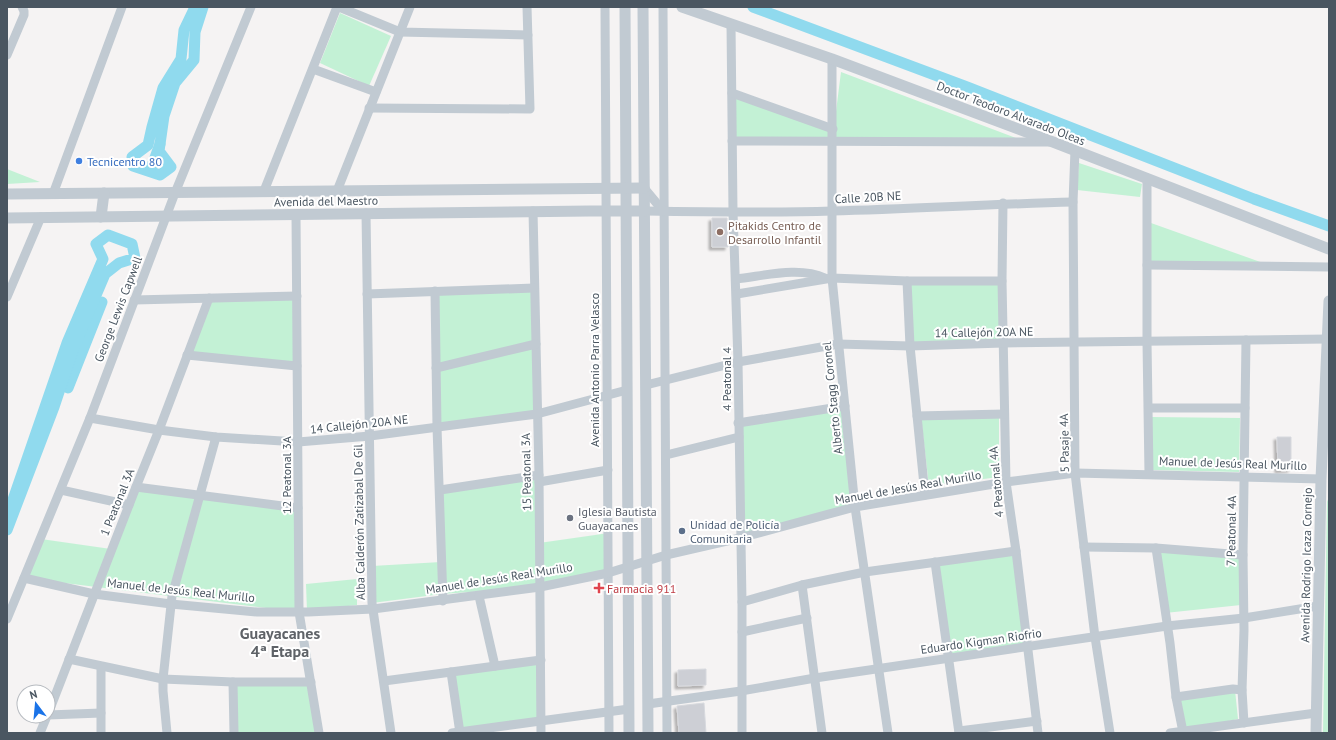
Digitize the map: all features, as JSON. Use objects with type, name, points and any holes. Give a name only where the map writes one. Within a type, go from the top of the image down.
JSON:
[{"type":"street","points":[[7,55],[24,15],[22,7]]},
{"type":"street","points":[[53,194],[122,7]]},
{"type":"street","name":"George Lewis Capwell","points":[[7,619],[90,418],[175,192],[251,7]]},
{"type":"street","points":[[264,191],[338,7],[400,32],[528,35]]},
{"type":"street","points":[[337,191],[410,7]]},
{"type":"street","points":[[369,108],[530,109],[527,7]]},
{"type":"street","name":"Avenida Antonio Parra Velasco","points":[[605,7],[609,733]]},
{"type":"street","points":[[625,7],[629,733]]},
{"type":"street","points":[[643,7],[648,733]]},
{"type":"street","points":[[663,7],[667,733]]},
{"type":"street","name":"Doctor Teodoro Alvarado Oleas","points":[[682,7],[832,59],[1075,150],[1329,249]]},
{"type":"street","name":"4 Peatonal 4","points":[[730,24],[733,212],[737,294],[742,602],[742,733]]},
{"type":"street","name":"Alberto Stagg Coronel","points":[[832,59],[833,142],[829,279],[838,344],[855,507],[888,733]]},
{"type":"street","points":[[313,69],[376,92]]},
{"type":"street","points":[[732,93],[833,129]]},
{"type":"street","points":[[732,141],[1053,142]]},
{"type":"street","name":"5 Pasaje 4A","points":[[1075,150],[1073,202],[1075,473],[1095,637],[1110,733]]},
{"type":"street","points":[[1147,178],[1149,474]]},
{"type":"street","points":[[644,188],[664,212]]},
{"type":"street","name":"Avenida del Maestro","points":[[7,194],[644,188]]},
{"type":"street","points":[[101,217],[104,193]]},
{"type":"street","name":"Calle 20B NE","points":[[644,211],[832,211],[1003,203],[1073,202]]},
{"type":"street","name":"4 Peatonal 4A","points":[[1003,203],[1002,281],[1006,482],[1038,733]]},
{"type":"street","name":"Avenida del Maestro","points":[[7,218],[533,211],[644,211]]},
{"type":"street","name":"15 Peatonal 3A","points":[[533,211],[539,479],[541,733]]},
{"type":"street","name":"Alba Calderón Zatizabal De Gil","points":[[366,213],[373,610],[391,733]]},
{"type":"street","name":"12 Peatonal 3A","points":[[296,214],[299,612],[319,733]]},
{"type":"street","points":[[7,297],[41,217]]},
{"type":"street","points":[[1147,265],[1329,267]]},
{"type":"street","points":[[736,279],[792,272],[819,275],[829,279]]},
{"type":"street","points":[[737,294],[829,279],[1002,281]]},
{"type":"street","points":[[907,281],[910,346],[925,495]]},
{"type":"street","points":[[367,294],[534,288]]},
{"type":"street","points":[[435,291],[437,427],[443,601]]},
{"type":"street","points":[[134,300],[297,296]]},
{"type":"street","name":"1 Peatonal 3A","points":[[56,694],[210,298]]},
{"type":"street","name":"Avenida Rodrigo Icaza Cornejo","points":[[1316,733],[1318,606],[1325,480],[1329,301]]},
{"type":"street","name":"14 Callejón 20A NE","points":[[646,386],[738,362],[838,344],[910,346],[1003,343],[1327,339]]},
{"type":"street","name":"7 Peatonal 4A","points":[[1244,723],[1242,690],[1244,618],[1242,555],[1246,340]]},
{"type":"street","points":[[436,368],[536,344]]},
{"type":"street","points":[[187,355],[297,366]]},
{"type":"street","name":"14 Callejón 20A NE","points":[[90,418],[159,430],[216,437],[298,442],[370,436],[537,414],[627,390]]},
{"type":"street","points":[[738,423],[844,406]]},
{"type":"street","points":[[1149,408],[1245,408]]},
{"type":"street","points":[[917,416],[1004,414]]},
{"type":"street","points":[[167,733],[163,679],[172,596],[216,437]]},
{"type":"street","points":[[666,455],[739,437]]},
{"type":"street","points":[[440,490],[608,470]]},
{"type":"street","name":"Manuel de Jesús Real Murillo","points":[[24,578],[94,594],[172,604],[257,612],[373,610],[540,587],[608,573],[647,560],[740,538],[855,507],[1006,482],[1075,473],[1325,480]]},
{"type":"street","points":[[136,487],[298,508]]},
{"type":"street","points":[[61,490],[129,505]]},
{"type":"street","points":[[1084,547],[1156,548],[1242,555]]},
{"type":"street","points":[[1156,548],[1176,697],[1183,732]]},
{"type":"street","points":[[742,602],[802,585],[865,572],[1016,551]]},
{"type":"street","points":[[934,562],[959,732],[1037,722]]},
{"type":"street","points":[[802,585],[822,733]]},
{"type":"street","points":[[479,596],[495,666]]},
{"type":"street","name":"Eduardo Kigman Riofrio","points":[[648,704],[742,691],[814,678],[948,658],[1167,626],[1244,618],[1318,606]]},
{"type":"street","points":[[742,632],[807,618]]},
{"type":"street","points":[[69,659],[163,679],[233,682],[311,682]]},
{"type":"street","points":[[384,681],[541,660]]},
{"type":"street","points":[[101,667],[101,733]]},
{"type":"street","points":[[451,672],[457,733],[629,709]]},
{"type":"street","points":[[233,682],[234,733]]},
{"type":"street","points":[[1176,697],[1242,690]]},
{"type":"street","points":[[1170,733],[1316,712]]},
{"type":"street","points":[[56,715],[101,713]]},
{"type":"green space","points":[[340,13],[391,36],[369,86],[320,63]]},
{"type":"green space","points":[[841,72],[1024,141],[733,141],[732,93],[833,129],[833,135]]},
{"type":"green space","points":[[1079,163],[1142,184],[1140,197],[1077,190]]},
{"type":"green space","points":[[7,169],[40,182],[7,184]]},
{"type":"green space","points":[[1151,223],[1266,264],[1150,263]]},
{"type":"green space","points":[[907,281],[1002,281],[1003,343],[910,346]]},
{"type":"green space","points":[[534,288],[537,414],[438,427],[436,292]]},
{"type":"green space","points":[[297,296],[297,366],[187,355],[209,298]]},
{"type":"green space","points":[[845,406],[855,507],[740,538],[738,423]]},
{"type":"green space","points":[[999,412],[999,477],[929,486],[921,417]]},
{"type":"green space","points":[[1152,417],[1240,418],[1239,472],[1152,470]]},
{"type":"green space","points":[[538,475],[539,543],[609,533],[608,573],[540,587],[442,594],[372,603],[372,566],[441,562],[440,490]]},
{"type":"green space","points":[[136,487],[298,508],[299,612],[24,578],[41,539],[111,549]]},
{"type":"green space","points":[[1329,497],[1329,733],[1323,733],[1327,502]]},
{"type":"green space","points":[[1156,549],[1241,556],[1241,605],[1165,613]]},
{"type":"green space","points":[[1016,551],[1028,647],[948,658],[935,562]]},
{"type":"green space","points":[[357,579],[357,605],[307,611],[306,584]]},
{"type":"green space","points":[[541,660],[540,722],[460,732],[451,672]]},
{"type":"green space","points":[[233,682],[311,682],[319,733],[234,733]]},
{"type":"green space","points":[[1235,690],[1238,719],[1183,731],[1178,697]]},
{"type":"building","name":"Pitakids Centro de Desarrollo Infantil","points":[[712,218],[727,218],[728,247],[712,247]]},
{"type":"building","points":[[1277,437],[1291,437],[1291,469],[1278,470]]},
{"type":"building","points":[[706,669],[706,685],[678,686],[678,670]]},
{"type":"building","points":[[704,703],[706,733],[679,733],[677,706]]},
{"type":"waterway","points":[[195,7],[184,30],[181,59],[163,88],[148,145],[132,157],[133,166],[160,175],[171,167],[159,151],[164,116],[175,83],[194,60],[195,32],[203,7]]},
{"type":"waterway","points":[[753,7],[967,87],[1254,199],[1329,226]]},
{"type":"waterway","points":[[152,166],[160,144]]},
{"type":"waterway","points":[[7,517],[67,343],[103,259],[96,244],[108,235],[132,244],[135,258],[119,263],[105,274],[74,347],[54,407],[7,530]]},
{"type":"waterway","points":[[68,388],[102,302]]},
{"type":"place","name":"Tecnicentro 80","points":[[79,161]]},
{"type":"place","name":"Pitakids Centro de Desarrollo Infantil","points":[[720,232]]},
{"type":"place","name":"Iglesia Bautista Guayacanes","points":[[570,518]]},
{"type":"place","name":"Unidad de Policía Comunitaria","points":[[682,531]]},
{"type":"place","name":"Farmacia 911","points":[[599,588]]},
{"type":"district","name":"Guayacanes 4ª Etapa","points":[[280,642]]}]
